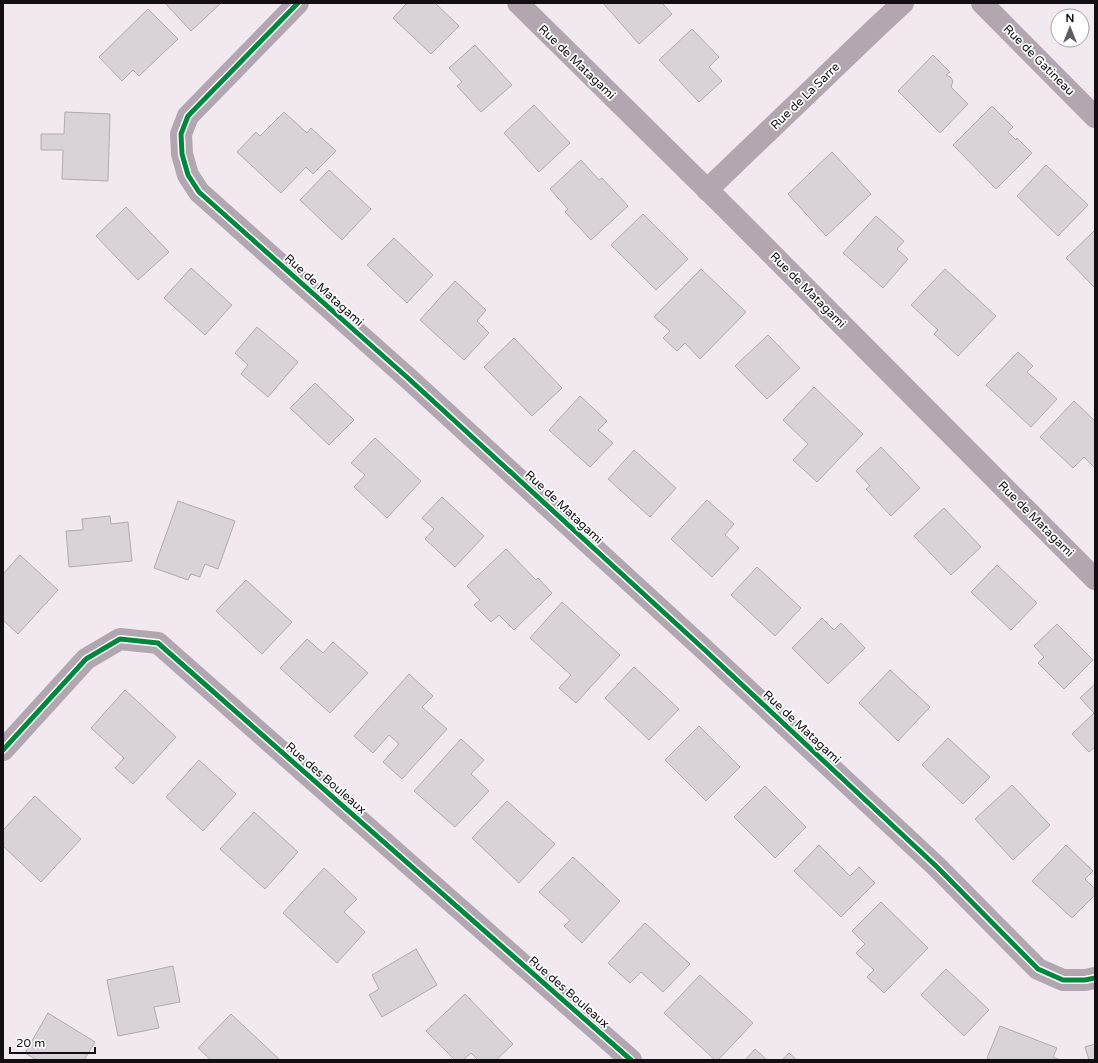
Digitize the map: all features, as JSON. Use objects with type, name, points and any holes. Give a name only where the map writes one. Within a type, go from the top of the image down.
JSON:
[{"type":"street","name":"Rue de Matagami","points":[[298,3],[188,116],[181,134],[182,154],[188,174],[199,192],[409,379],[707,652],[937,868],[1038,969],[1062,980],[1085,980],[1095,978]]},
{"type":"street","name":"Rue de Matagami","points":[[518,3],[736,217],[1095,578]]},
{"type":"street","name":"Rue de La Sarre","points":[[707,190],[903,3]]},
{"type":"street","name":"Rue de Gatineau","points":[[982,3],[1095,117]]},
{"type":"street","name":"Rue des Bouleaux","points":[[3,750],[86,659],[120,639],[158,643],[631,1060]]},
{"type":"building","points":[[165,3],[221,3],[191,31]]},
{"type":"building","points":[[407,3],[435,3],[459,26],[431,54],[393,18]]},
{"type":"building","points":[[603,3],[662,3],[672,14],[639,44]]},
{"type":"building","points":[[148,9],[178,39],[139,76],[133,70],[122,81],[99,57]]},
{"type":"building","points":[[692,29],[719,57],[709,67],[722,81],[699,102],[659,60]]},
{"type":"building","points":[[475,45],[512,85],[481,112],[457,86],[462,82],[449,68]]},
{"type":"building","points":[[933,55],[950,72],[946,75],[953,81],[951,87],[968,104],[940,133],[898,91]]},
{"type":"building","points":[[534,105],[570,143],[539,172],[504,133]]},
{"type":"building","points":[[992,106],[1013,127],[1008,132],[1016,140],[1017,138],[1032,153],[996,189],[953,145]]},
{"type":"building","points":[[65,112],[110,114],[108,181],[62,179],[63,150],[41,150],[41,134],[64,134]]},
{"type":"building","points":[[284,112],[307,133],[311,128],[336,151],[313,174],[306,167],[281,193],[237,152],[256,132],[260,136]]},
{"type":"building","points":[[832,152],[871,194],[826,236],[788,194]]},
{"type":"building","points":[[581,160],[599,180],[602,178],[628,206],[591,240],[565,212],[568,209],[550,189]]},
{"type":"building","points":[[1046,165],[1088,205],[1058,236],[1017,196]]},
{"type":"building","points":[[329,170],[371,209],[342,240],[300,200]]},
{"type":"building","points":[[126,207],[169,252],[138,280],[96,236]]},
{"type":"building","points":[[643,214],[688,259],[656,290],[611,245]]},
{"type":"building","points":[[876,216],[904,241],[897,249],[908,259],[883,288],[843,253]]},
{"type":"building","points":[[1095,230],[1095,288],[1066,258]]},
{"type":"building","points":[[394,238],[433,275],[407,303],[367,265]]},
{"type":"building","points":[[191,268],[232,305],[205,335],[164,298]]},
{"type":"building","points":[[701,269],[746,312],[700,359],[685,343],[677,351],[663,338],[670,331],[654,317]]},
{"type":"building","points":[[945,269],[996,316],[958,356],[934,334],[938,330],[911,305]]},
{"type":"building","points":[[455,281],[486,310],[477,321],[489,333],[464,360],[420,320]]},
{"type":"building","points":[[257,327],[298,362],[268,397],[241,374],[248,365],[235,353]]},
{"type":"building","points":[[768,335],[800,368],[767,399],[735,366]]},
{"type":"building","points":[[514,338],[562,388],[532,416],[484,367]]},
{"type":"building","points":[[1018,352],[1033,366],[1027,372],[1057,399],[1031,427],[986,385]]},
{"type":"building","points":[[315,383],[354,420],[329,445],[290,408]]},
{"type":"building","points":[[814,387],[863,434],[817,482],[793,460],[808,444],[783,420]]},
{"type":"building","points":[[580,396],[607,421],[598,430],[613,443],[590,467],[549,430]]},
{"type":"building","points":[[1074,401],[1095,421],[1095,468],[1084,457],[1073,468],[1040,437]]},
{"type":"building","points":[[375,438],[421,481],[387,518],[354,487],[365,475],[351,463]]},
{"type":"building","points":[[881,447],[920,488],[891,516],[866,489],[870,486],[856,471]]},
{"type":"building","points":[[634,450],[676,488],[650,517],[608,479]]},
{"type":"building","points":[[442,497],[484,536],[455,567],[425,539],[434,529],[422,518]]},
{"type":"building","points":[[707,500],[734,524],[725,535],[739,548],[712,577],[671,539]]},
{"type":"building","points":[[178,501],[235,521],[218,569],[205,564],[200,577],[191,574],[188,580],[154,568]]},
{"type":"building","points":[[944,508],[981,547],[951,575],[914,536]]},
{"type":"building","points":[[110,516],[111,524],[128,522],[132,561],[69,567],[66,531],[83,530],[82,519]]},
{"type":"building","points":[[506,549],[536,580],[538,578],[552,593],[514,630],[499,615],[491,622],[474,605],[480,600],[467,586]]},
{"type":"building","points":[[20,555],[58,590],[18,634],[3,620],[3,574]]},
{"type":"building","points":[[997,565],[1037,603],[1011,630],[971,592]]},
{"type":"building","points":[[757,567],[801,608],[775,636],[731,595]]},
{"type":"building","points":[[246,580],[292,622],[262,654],[216,611]]},
{"type":"building","points":[[562,602],[620,655],[576,703],[559,688],[571,675],[530,638]]},
{"type":"building","points":[[822,618],[834,630],[841,623],[865,648],[828,684],[792,648]]},
{"type":"building","points":[[1057,624],[1093,660],[1064,689],[1038,663],[1044,657],[1034,646]]},
{"type":"building","points":[[307,639],[323,653],[333,642],[368,673],[330,713],[280,668]]},
{"type":"building","points":[[634,667],[679,709],[649,740],[605,698]]},
{"type":"building","points":[[890,670],[930,707],[898,741],[859,703]]},
{"type":"building","points":[[409,674],[433,696],[422,707],[447,729],[402,779],[383,762],[399,744],[389,735],[373,753],[354,736]]},
{"type":"building","points":[[1095,684],[1095,747],[1089,752],[1072,734],[1094,713],[1080,698]]},
{"type":"building","points":[[125,690],[176,737],[133,784],[115,768],[124,758],[91,728]]},
{"type":"building","points":[[699,726],[740,767],[706,801],[665,760]]},
{"type":"building","points":[[948,738],[990,777],[963,804],[922,765]]},
{"type":"building","points":[[461,739],[484,760],[471,774],[489,791],[455,827],[414,791]]},
{"type":"building","points":[[199,760],[236,794],[203,831],[166,797]]},
{"type":"building","points":[[1012,785],[1050,825],[1013,860],[975,819]]},
{"type":"building","points":[[765,786],[806,827],[775,858],[734,817]]},
{"type":"building","points":[[35,796],[81,839],[41,882],[3,846],[3,830]]},
{"type":"building","points":[[507,801],[555,844],[519,883],[472,838]]},
{"type":"building","points":[[254,812],[298,852],[265,889],[220,849]]},
{"type":"building","points":[[819,845],[850,876],[859,867],[875,883],[841,917],[794,871]]},
{"type":"building","points":[[1066,845],[1093,871],[1085,879],[1095,889],[1095,895],[1072,918],[1032,881]]},
{"type":"building","points":[[573,857],[620,901],[582,943],[564,926],[570,920],[539,892]]},
{"type":"building","points":[[324,868],[357,899],[344,912],[365,932],[337,963],[283,913]]},
{"type":"building","points":[[881,902],[928,948],[884,993],[867,977],[874,970],[856,953],[865,944],[852,931]]},
{"type":"building","points":[[645,923],[690,964],[663,992],[641,972],[630,983],[608,963]]},
{"type":"building","points":[[416,949],[437,985],[382,1017],[369,995],[379,989],[372,975]]},
{"type":"building","points":[[173,966],[180,1002],[154,1007],[159,1028],[118,1036],[107,980]]},
{"type":"building","points":[[946,969],[989,1010],[964,1036],[921,995]]},
{"type":"building","points":[[700,975],[753,1023],[718,1060],[715,1060],[664,1013]]},
{"type":"building","points":[[465,994],[513,1044],[496,1060],[478,1060],[471,1053],[463,1060],[455,1060],[426,1031]]},
{"type":"building","points":[[48,1013],[95,1042],[84,1060],[37,1060],[25,1053]]},
{"type":"building","points":[[231,1014],[280,1060],[211,1060],[198,1048]]},
{"type":"building","points":[[1000,1026],[1057,1048],[1053,1057],[1060,1060],[992,1060],[987,1058]]},
{"type":"building","points":[[1095,1044],[1095,1060],[1089,1060],[1085,1047]]},
{"type":"building","points":[[755,1049],[767,1060],[745,1060]]},
{"type":"building","points":[[789,1053],[797,1060],[782,1060]]},
{"type":"cycle path","points":[[298,3],[188,116],[181,134],[182,154],[188,175],[199,192],[409,379],[707,652],[937,867],[1038,969],[1063,980],[1085,980],[1095,978]]},
{"type":"cycle path","points":[[3,750],[86,659],[120,639],[158,643],[631,1060]]}]
